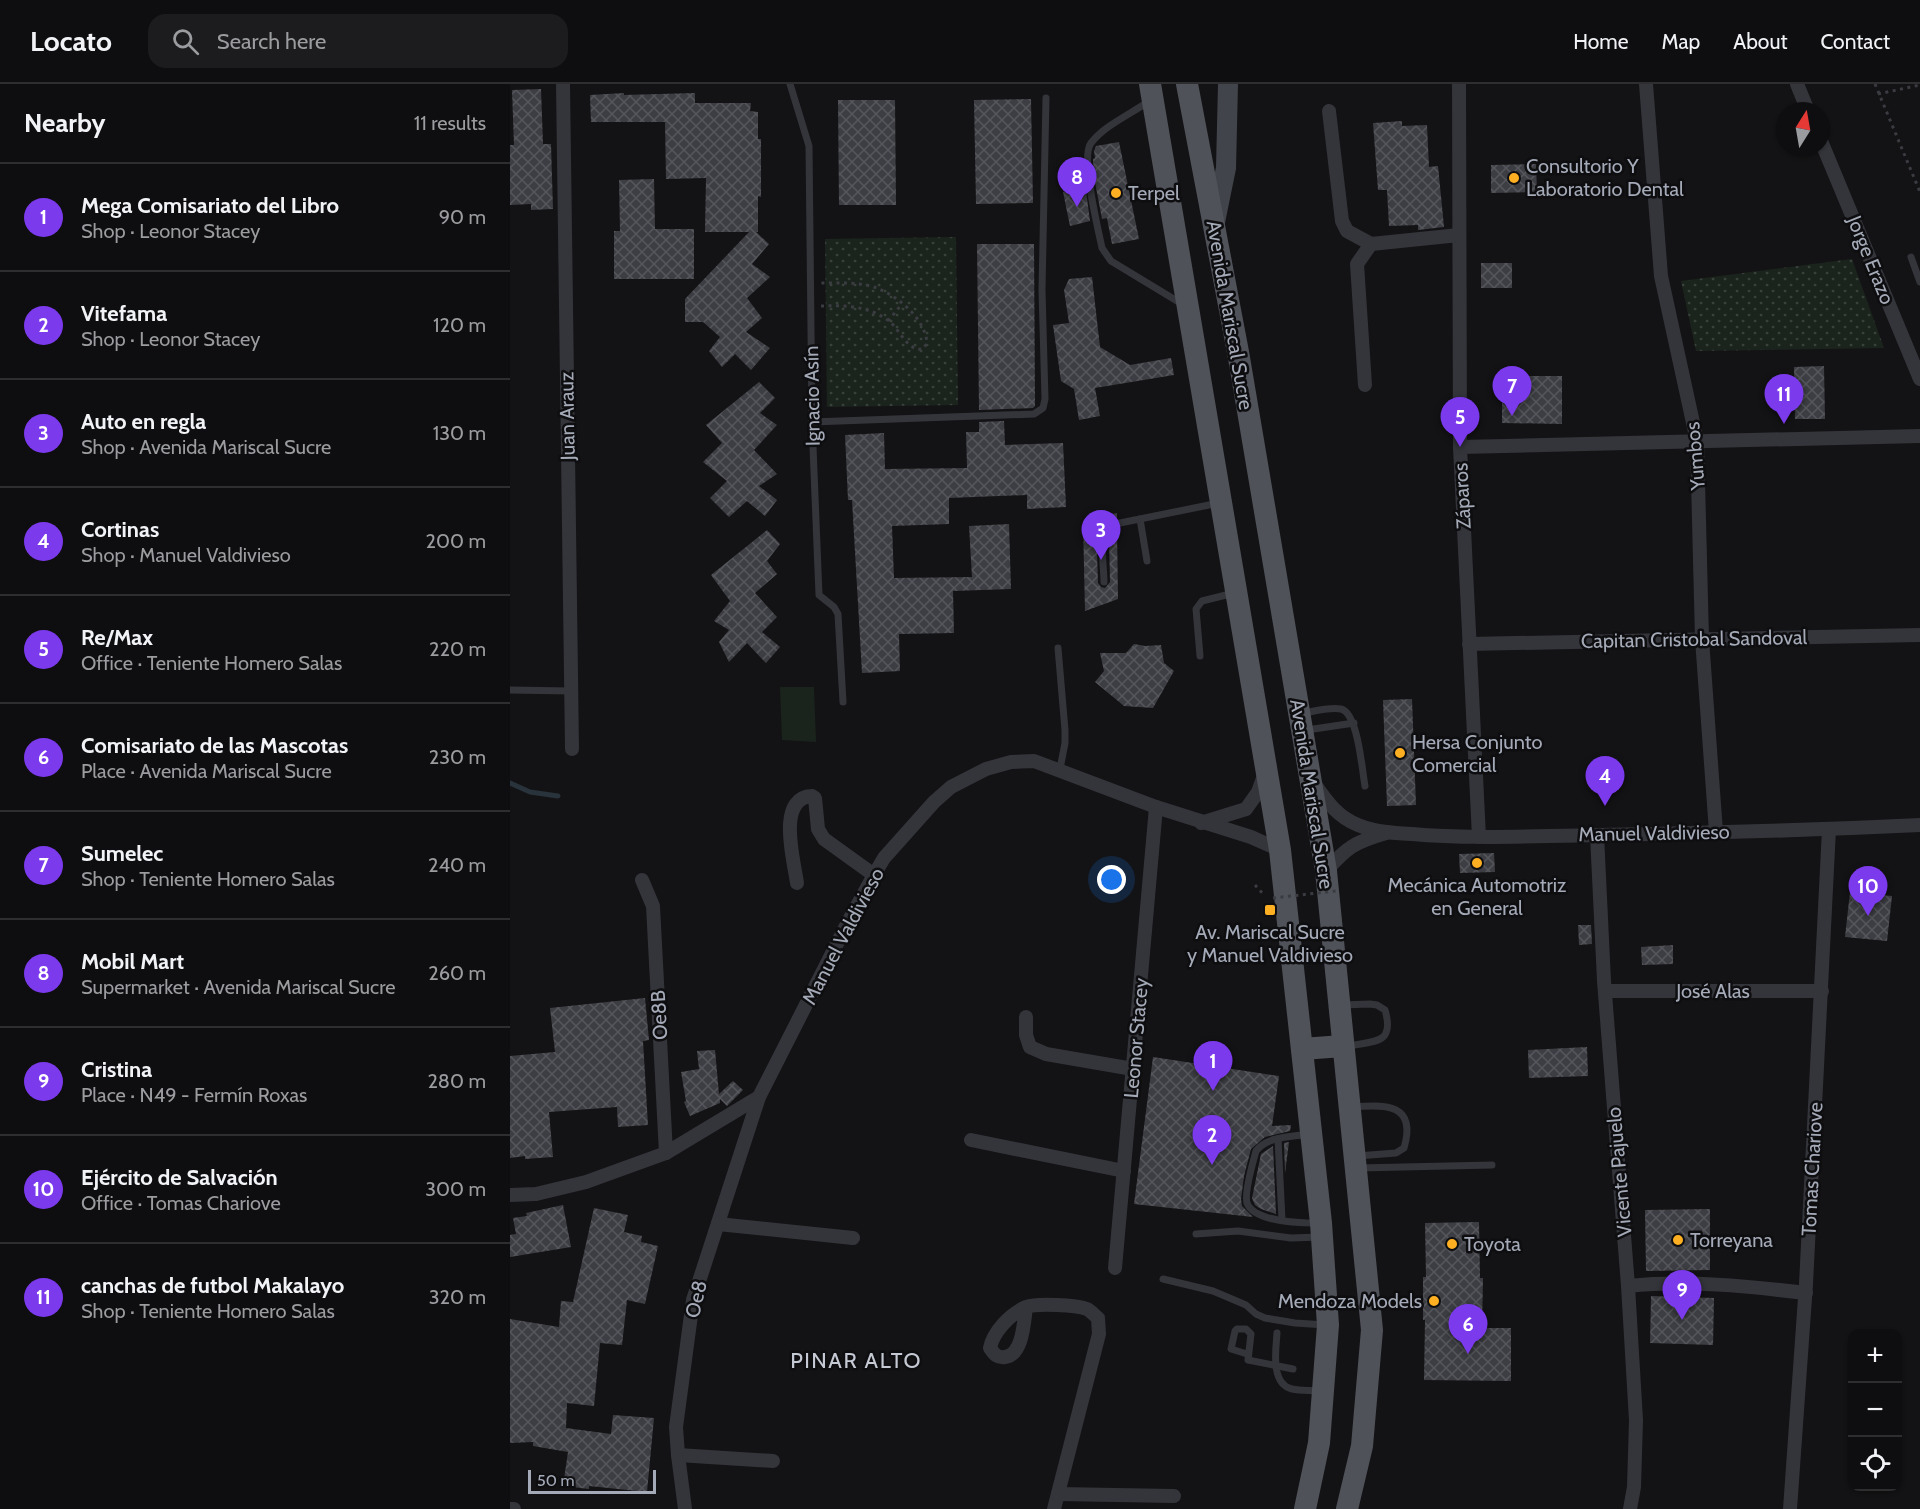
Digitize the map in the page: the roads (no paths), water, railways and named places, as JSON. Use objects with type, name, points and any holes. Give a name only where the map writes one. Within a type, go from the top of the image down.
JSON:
[{"type":"main road","name":"Avenida Mariscal Sucre","points":[[1187,84],[1238,352],[1309,777],[1331,881],[1342,1046],[1372,1330],[1362,1446],[1347,1509]]},
{"type":"main road","points":[[1214,225],[1226,168],[1228,84]]},
{"type":"main road","name":"Avenida Mariscal Sucre","points":[[1151,92],[1280,850],[1312,1134],[1322,1230],[1328,1325],[1319,1443],[1305,1509]]},
{"type":"main road","points":[[1302,1049],[1342,1046]]},
{"type":"street","name":"Juan Arauz","points":[[563,84],[572,749]]},
{"type":"street","name":"Záparos","points":[[1459,84],[1460,447],[1479,837]]},
{"type":"street","name":"Yumbos","points":[[1646,84],[1661,276],[1697,441],[1702,639],[1716,832]]},
{"type":"street","points":[[1797,84],[1804,102]]},
{"type":"street","points":[[1329,111],[1342,221],[1347,231],[1371,244],[1459,235]]},
{"type":"street","name":"Jorge Erazo","points":[[1827,156],[1920,379]]},
{"type":"street","points":[[1365,385],[1357,264],[1371,244]]},
{"type":"street","points":[[1460,447],[1920,436]]},
{"type":"street","name":"Capitan Cristobal Sandoval","points":[[1469,644],[1920,635]]},
{"type":"street","name":"Manuel Valdivieso","points":[[759,1097],[847,924],[884,858],[934,802],[951,788],[986,769],[1011,762],[1034,761],[1201,823],[1251,837],[1280,850]]},
{"type":"street","points":[[1201,823],[1246,809],[1258,792],[1267,768]]},
{"type":"street","name":"Manuel Valdivieso","points":[[1309,777],[1328,804],[1341,817],[1360,826],[1389,832],[1479,837],[1920,825]]},
{"type":"street","points":[[797,883],[790,838],[790,821],[792,809],[798,800],[806,796],[815,798],[818,829],[824,839],[874,875]]},
{"type":"street","name":"Leonor Stacey","points":[[1115,1268],[1156,807]]},
{"type":"street","name":"Tomas Chariove","points":[[1790,1509],[1806,1293],[1829,829]]},
{"type":"street","name":"Manuel Valdivieso","points":[[1331,881],[1343,851],[1360,840],[1389,832]]},
{"type":"street","name":"Vicente Pajuelo","points":[[1597,835],[1605,991],[1636,1420],[1634,1487],[1630,1509]]},
{"type":"street","name":"Oe8B","points":[[642,880],[653,906],[666,1153]]},
{"type":"street","name":"José Alas","points":[[1605,991],[1822,991]]},
{"type":"street","points":[[1026,1017],[1026,1035],[1030,1047],[1046,1053],[1133,1069]]},
{"type":"street","points":[[510,1195],[536,1194],[586,1182],[666,1153],[759,1097]]},
{"type":"street","name":"Oe8","points":[[685,1509],[676,1427],[693,1300],[759,1097]]},
{"type":"street","points":[[971,1140],[1124,1171]]},
{"type":"street","points":[[718,1224],[853,1238]]},
{"type":"street","points":[[1628,1286],[1675,1283],[1712,1284],[1806,1293]]},
{"type":"street","points":[[1026,1307],[1042,1304],[1088,1309],[1098,1318],[1099,1334],[1054,1509]]},
{"type":"street","points":[[678,1455],[773,1461]]},
{"type":"street","points":[[1058,1494],[1174,1496]]},
{"type":"lane","name":"Ignacio Asín","points":[[789,84],[809,146],[812,422],[819,595],[834,607],[838,614],[843,702]]},
{"type":"lane","points":[[1151,92],[1089,145],[1086,154],[1088,170],[1105,255],[1111,261],[1188,308]]},
{"type":"lane","points":[[812,422],[1034,414],[1043,408],[1045,399],[1042,290],[1046,98]]},
{"type":"lane","points":[[1911,257],[1920,282]]},
{"type":"lane","points":[[1104,582],[1105,530],[1110,525],[1221,502]]},
{"type":"lane","points":[[1140,519],[1147,561]]},
{"type":"lane","points":[[1200,656],[1196,609],[1202,601],[1237,592]]},
{"type":"lane","points":[[1058,648],[1065,736],[1060,769]]},
{"type":"lane","points":[[510,690],[571,691]]},
{"type":"lane","points":[[1300,723],[1340,709],[1347,711],[1354,723],[1365,786]]},
{"type":"lane","points":[[1300,723],[1354,723]]},
{"type":"lane","points":[[1339,1005],[1377,1005],[1385,1010],[1389,1023],[1388,1033],[1384,1038],[1342,1046]]},
{"type":"lane","points":[[1349,1107],[1380,1105],[1400,1110],[1405,1121],[1407,1139],[1404,1148],[1396,1153],[1355,1162]]},
{"type":"lane","points":[[1312,1134],[1267,1141],[1256,1151],[1247,1202],[1251,1209],[1268,1217],[1322,1230]]},
{"type":"lane","points":[[1278,1139],[1282,1220]]},
{"type":"lane","points":[[1355,1162],[1492,1165]]},
{"type":"lane","points":[[1196,1234],[1238,1231],[1291,1238],[1322,1230]]},
{"type":"lane","points":[[1163,1279],[1213,1291],[1246,1305],[1265,1318],[1328,1325]]},
{"type":"lane","points":[[1277,1334],[1276,1366],[1284,1386],[1292,1389],[1323,1391]]},
{"type":"lane","points":[[1247,1354],[1251,1361],[1293,1369]]},
{"type":"waterway","points":[[510,783],[530,792],[558,796]]},
{"type":"place","name":"Consultorio Y Laboratorio Dental","points":[[1514,178]]},
{"type":"place","name":"Terpel","points":[[1116,193]]},
{"type":"place","name":"Mobil Mart","points":[[1077,207]]},
{"type":"place","name":"Sumelec","points":[[1512,416]]},
{"type":"place","name":"canchas de futbol Makalayo","points":[[1784,424]]},
{"type":"place","name":"Re/Max","points":[[1460,447]]},
{"type":"place","name":"Auto en regla","points":[[1101,560]]},
{"type":"place","name":"Hersa Conjunto Comercial","points":[[1400,753]]},
{"type":"place","name":"Cortinas","points":[[1605,806]]},
{"type":"place","name":"Mecánica Automotriz en General","points":[[1477,863]]},
{"type":"place","name":"Av. Mariscal Sucre y Manuel Valdivieso","points":[[1270,910]]},
{"type":"place","name":"Ejército de Salvación","points":[[1868,916]]},
{"type":"place","name":"Mega Comisariato del Libro","points":[[1213,1091]]},
{"type":"place","name":"Vitefama","points":[[1212,1165]]},
{"type":"place","name":"Torreyana","points":[[1678,1240]]},
{"type":"place","name":"Toyota","points":[[1452,1244]]},
{"type":"place","name":"Mendoza Models","points":[[1434,1301]]},
{"type":"place","name":"Cristina","points":[[1682,1320]]},
{"type":"place","name":"Comisariato de las Mascotas","points":[[1468,1354]]},
{"type":"district","name":"PINAR ALTO","points":[[856,1360]]}]
